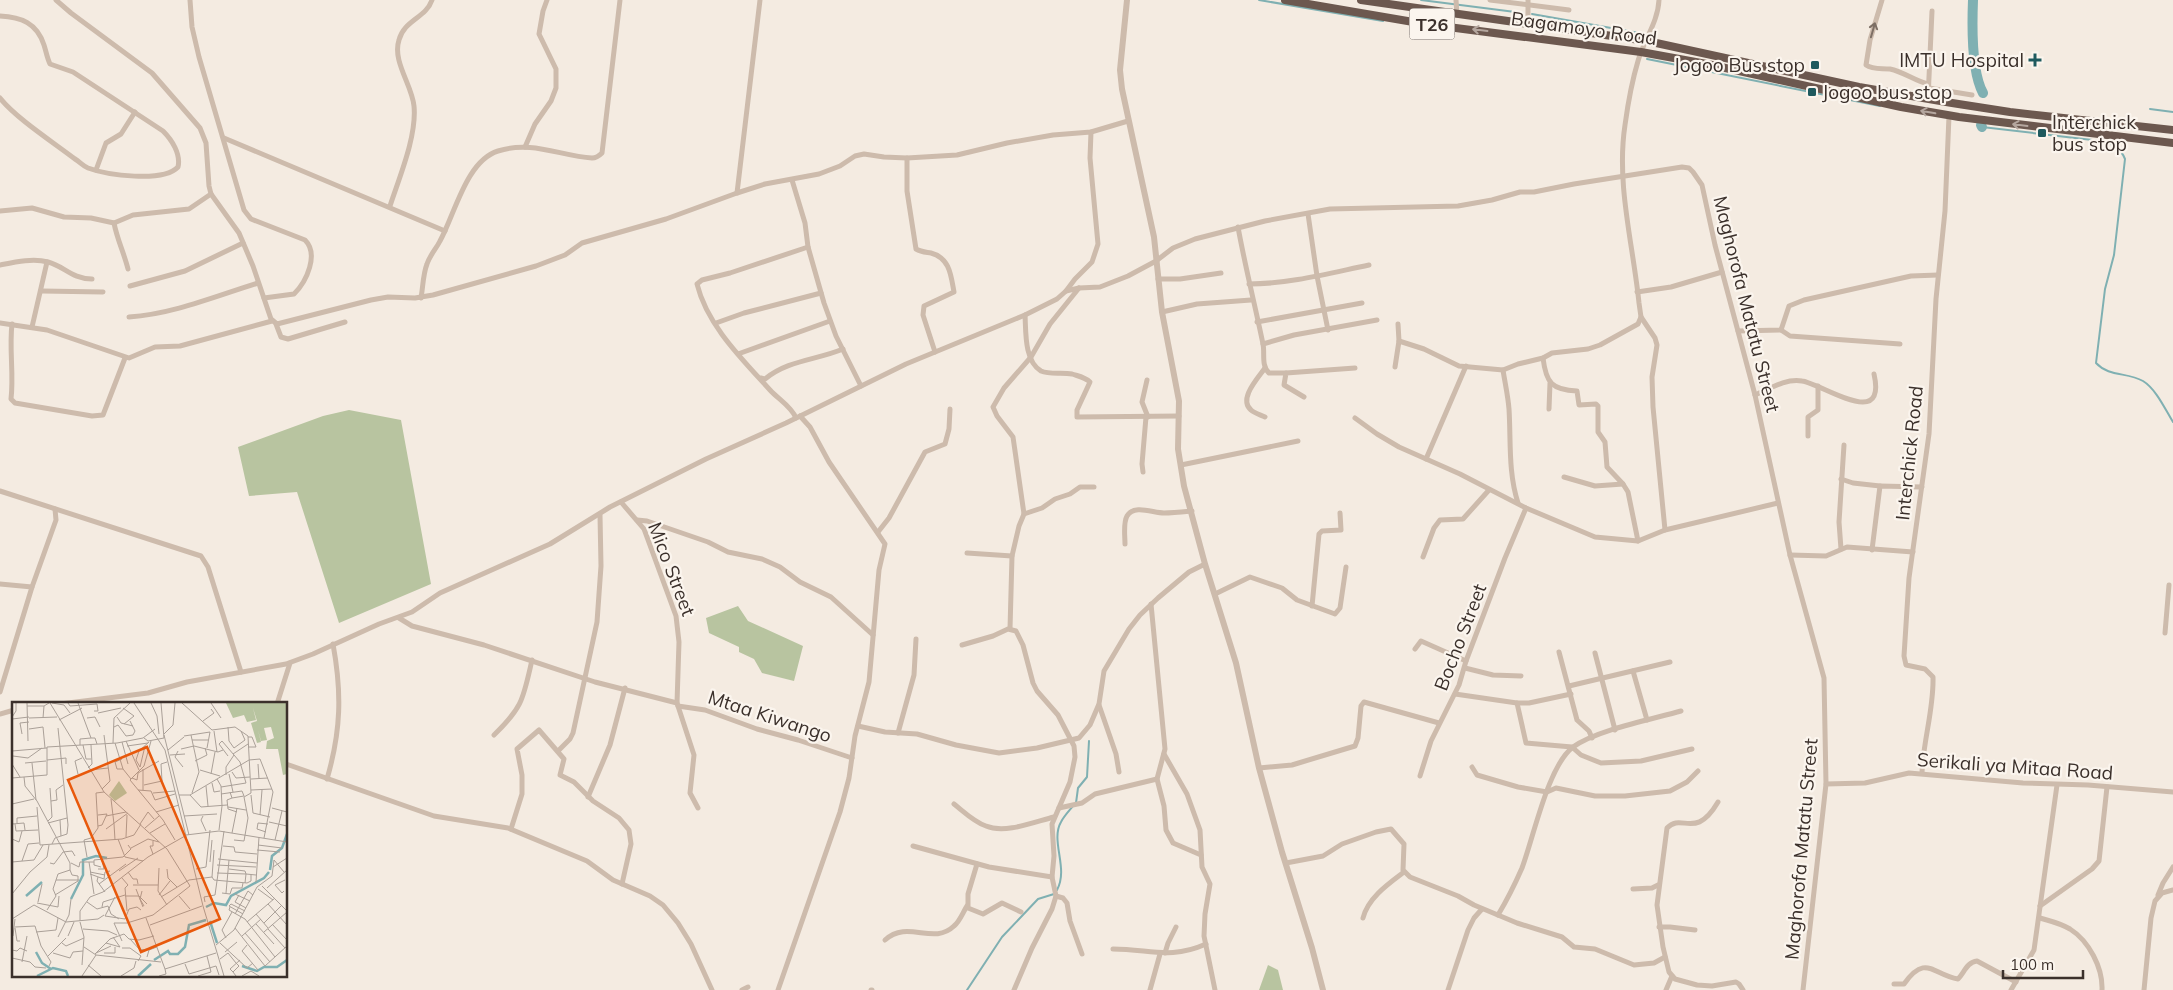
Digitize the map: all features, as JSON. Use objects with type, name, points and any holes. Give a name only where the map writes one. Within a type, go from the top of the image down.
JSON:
[{"type":"highway","name":"Bagamoyo Road","points":[[1285,0],[1425,24],[1641,52],[1712,65],[1949,116],[2173,143]]},
{"type":"highway","name":"Bagamoyo Road","points":[[1361,0],[1647,41],[1859,87],[1990,109],[2173,130]]},
{"type":"street","points":[[56,0],[71,14],[152,73],[197,124],[205,138],[211,194],[234,226],[243,243],[281,338],[288,339],[345,322]]},
{"type":"street","points":[[190,0],[192,27],[199,57],[248,216],[256,222],[305,240],[310,245],[312,252],[310,266],[294,294],[264,298]]},
{"type":"street","points":[[390,206],[410,140],[414,106],[397,49],[399,40],[408,23],[428,10],[432,0]]},
{"type":"street","points":[[525,147],[536,124],[551,101],[556,88],[556,69],[538,34],[547,0]]},
{"type":"street","points":[[421,298],[426,266],[479,162],[497,151],[515,147],[545,148],[593,158],[602,153],[620,0]]},
{"type":"street","points":[[736,193],[760,0]]},
{"type":"street","points":[[1127,0],[1120,70],[1122,90],[1154,237],[1162,312],[1179,401],[1178,449],[1181,466],[1205,564],[1236,664],[1259,768],[1323,990]]},
{"type":"street","points":[[1456,0],[1457,15]]},
{"type":"street","points":[[1490,0],[1528,3],[1569,10]]},
{"type":"street","points":[[1659,0],[1658,15],[1641,52],[1624,126],[1623,177],[1641,317],[1655,338],[1657,345],[1652,377],[1653,406],[1665,530]]},
{"type":"street","points":[[1882,0],[1866,65],[1870,68],[1889,69],[1904,73],[1928,86],[1972,95]]},
{"type":"street","points":[[1528,3],[1528,23]]},
{"type":"street","points":[[1928,99],[1932,11]]},
{"type":"street","points":[[0,16],[16,17],[28,23],[44,43],[50,64],[73,72],[135,112],[167,136],[178,156],[178,167],[172,172],[149,176],[119,174],[85,167],[51,142],[0,98]]},
{"type":"street","points":[[96,170],[106,143],[121,134],[135,112]]},
{"type":"street","name":"Interchick Road","points":[[1922,773],[1933,691],[1933,677],[1925,669],[1908,667],[1904,661],[1908,584],[1929,434],[1938,274],[1945,211],[1949,116]]},
{"type":"street","points":[[0,322],[59,334],[125,358],[133,357],[155,348],[180,346],[371,300],[388,297],[421,298],[536,266],[565,255],[582,243],[666,219],[765,184],[792,180],[832,170],[855,156],[864,154],[907,158],[957,155],[1028,140],[1091,132],[1128,121]]},
{"type":"street","points":[[76,702],[148,693],[187,682],[290,663],[379,624],[399,618],[445,591],[550,544],[621,502],[706,459],[798,417],[906,364],[1025,315],[1057,299],[1092,262],[1098,244],[1090,158],[1091,132]]},
{"type":"street","points":[[224,138],[390,206],[445,231]]},
{"type":"street","points":[[907,158],[907,191],[916,249],[936,255],[944,260],[950,271],[954,292],[924,306],[923,315],[935,352]]},
{"type":"street","name":"Maghorofa Matatu Street","points":[[1066,291],[1100,287],[1156,261],[1184,243],[1238,227],[1330,209],[1458,206],[1492,200],[1520,192],[1534,192],[1674,168],[1689,168],[1702,185],[1722,272],[1755,395],[1790,555],[1824,678],[1826,784],[1803,990]]},
{"type":"street","points":[[792,180],[805,223],[808,247],[830,321],[861,386]]},
{"type":"street","points":[[0,211],[32,208],[64,217],[91,218],[114,223],[133,215],[189,209],[211,194]]},
{"type":"street","points":[[1308,214],[1317,276],[1328,330]]},
{"type":"street","points":[[114,223],[128,269]]},
{"type":"street","points":[[1238,227],[1252,300],[1263,344],[1265,368],[1269,373],[1355,368]]},
{"type":"street","points":[[130,286],[185,271],[243,243]]},
{"type":"street","points":[[778,990],[840,812],[849,778],[858,726],[869,682],[880,570],[885,544],[829,462],[810,427],[793,413],[738,354],[704,304],[698,282],[808,247]]},
{"type":"street","points":[[0,265],[36,260],[48,262],[76,276],[92,279]]},
{"type":"street","points":[[32,327],[48,262]]},
{"type":"street","points":[[1249,284],[1272,283],[1317,276],[1369,265]]},
{"type":"street","points":[[1637,292],[1671,287],[1722,272]]},
{"type":"street","points":[[1158,278],[1180,279],[1221,273]]},
{"type":"street","points":[[1781,330],[1787,309],[1792,304],[1912,276],[1938,274]]},
{"type":"street","points":[[129,317],[151,314],[199,302],[258,283]]},
{"type":"street","points":[[1010,629],[1012,556],[1019,526],[1024,514],[1014,437],[997,416],[994,407],[1004,388],[1031,357],[1047,329],[1079,288]]},
{"type":"street","points":[[42,292],[103,292]]},
{"type":"street","points":[[716,323],[744,313],[821,293]]},
{"type":"street","points":[[1162,312],[1197,304],[1252,300]]},
{"type":"street","points":[[1257,322],[1362,303]]},
{"type":"street","points":[[1025,315],[1028,349],[1040,370],[1070,374],[1087,379],[1090,382],[1076,410],[1077,417],[1179,416]]},
{"type":"street","points":[[1399,342],[1424,349],[1459,366],[1503,370],[1543,358],[1552,353],[1588,349],[1600,345],[1638,324],[1641,317]]},
{"type":"street","points":[[1263,344],[1294,335],[1377,320]]},
{"type":"street","points":[[738,354],[830,321]]},
{"type":"street","points":[[12,324],[10,350],[12,371],[11,399],[15,402],[92,416],[103,415],[125,358]]},
{"type":"street","points":[[1395,367],[1399,342],[1398,324]]},
{"type":"street","points":[[1738,331],[1781,330],[1790,336],[1900,344]]},
{"type":"street","points":[[760,378],[765,379],[774,372],[806,359],[843,349]]},
{"type":"street","points":[[1543,358],[1545,374],[1550,383],[1549,409]]},
{"type":"street","points":[[1426,459],[1466,366]]},
{"type":"street","points":[[1265,368],[1246,398],[1251,410],[1265,417]]},
{"type":"street","points":[[1503,370],[1509,410],[1510,459],[1518,504]]},
{"type":"street","points":[[1286,373],[1284,385],[1304,397]]},
{"type":"street","points":[[1755,395],[1789,381],[1802,380],[1853,401],[1869,401],[1877,390],[1874,374]]},
{"type":"street","points":[[1143,472],[1142,464],[1147,417],[1142,402],[1147,380]]},
{"type":"street","points":[[1550,383],[1562,389],[1577,391],[1579,405],[1596,404],[1598,406],[1598,432],[1605,440],[1607,467],[1624,484],[1630,497],[1638,541]]},
{"type":"street","points":[[1808,436],[1808,417],[1817,412],[1818,409],[1818,386]]},
{"type":"street","points":[[878,532],[889,518],[925,452],[945,444],[949,430],[950,409]]},
{"type":"street","points":[[1355,418],[1377,434],[1426,459],[1585,535],[1638,541],[1665,530],[1778,503]]},
{"type":"street","points":[[1181,466],[1298,441]]},
{"type":"street","points":[[1841,549],[1839,522],[1844,445]]},
{"type":"street","points":[[1564,477],[1595,486],[1624,484]]},
{"type":"street","points":[[1841,479],[1853,483],[1880,486],[1922,487]]},
{"type":"street","points":[[1024,514],[1042,508],[1056,499],[1070,494],[1080,486],[1094,487]]},
{"type":"street","points":[[1872,550],[1880,486]]},
{"type":"street","points":[[0,490],[201,556],[208,567],[241,672]]},
{"type":"street","points":[[1423,557],[1434,528],[1440,520],[1463,519],[1489,490]]},
{"type":"street","name":"Mico Street","points":[[621,502],[644,529],[676,616],[679,631],[678,704],[694,755],[690,793],[698,808]]},
{"type":"street","name":"Bocho Street","points":[[1420,776],[1431,741],[1455,694],[1511,543],[1526,508]]},
{"type":"street","points":[[0,692],[32,587],[56,520],[55,509]]},
{"type":"street","points":[[1125,544],[1125,521],[1133,511],[1148,510],[1161,513],[1192,511]]},
{"type":"street","points":[[1312,606],[1319,534],[1322,531],[1341,530],[1340,513]]},
{"type":"street","points":[[558,751],[570,739],[573,733],[598,622],[601,566],[600,515]]},
{"type":"street","points":[[637,520],[647,520],[708,542],[728,552],[771,563],[808,586],[831,597],[873,634]]},
{"type":"street","points":[[1790,555],[1826,556],[1841,549],[1913,552]]},
{"type":"street","points":[[967,553],[1012,556]]},
{"type":"street","points":[[858,726],[885,732],[917,734],[956,745],[999,753],[1072,741],[1086,731],[1099,704],[1102,676],[1108,662],[1129,629],[1151,604],[1189,572],[1205,564]]},
{"type":"street","points":[[1215,594],[1250,577],[1282,588],[1296,600],[1332,614],[1339,611],[1346,567]]},
{"type":"street","points":[[0,584],[32,587]]},
{"type":"street","points":[[2165,633],[2169,585]]},
{"type":"street","points":[[1151,604],[1164,728],[1164,754],[1157,779],[1164,806],[1166,830],[1170,840],[1177,846],[1201,855]]},
{"type":"street","name":"Mtaa Kiwango","points":[[399,618],[412,626],[484,645],[586,679],[714,712],[757,729],[852,758]]},
{"type":"street","points":[[962,646],[1010,629],[1016,631],[1020,637],[1037,692],[1055,710],[1072,741],[1075,752],[1074,765],[1054,817],[1052,877],[1056,896],[1052,909],[1032,948],[1014,990]]},
{"type":"street","points":[[898,733],[912,681],[916,639]]},
{"type":"street","points":[[1416,649],[1421,641],[1466,664],[1493,675],[1521,676]]},
{"type":"street","points":[[327,779],[340,720],[338,671],[333,644]]},
{"type":"street","points":[[1559,652],[1578,720],[1592,738]]},
{"type":"street","points":[[1595,654],[1615,730]]},
{"type":"street","points":[[494,735],[519,707],[532,660]]},
{"type":"street","points":[[1569,686],[1670,662]]},
{"type":"street","points":[[278,702],[290,663]]},
{"type":"street","points":[[1633,671],[1647,720]]},
{"type":"street","points":[[588,797],[610,745],[625,688]]},
{"type":"street","points":[[1455,694],[1517,704],[1571,694]]},
{"type":"street","points":[[1259,768],[1292,765],[1354,746],[1358,738],[1361,706],[1364,702],[1439,723]]},
{"type":"street","points":[[1099,704],[1116,754],[1119,772]]},
{"type":"street","points":[[1517,704],[1526,743],[1572,747],[1615,730],[1681,711]]},
{"type":"street","points":[[511,829],[522,794],[522,775],[517,749],[538,730],[564,759],[559,775],[574,782],[603,810],[622,821],[631,834],[631,844],[622,884]]},
{"type":"street","points":[[1572,747],[1581,756],[1601,763],[1641,761],[1692,749]]},
{"type":"street","points":[[1498,915],[1522,868],[1554,773],[1572,747]]},
{"type":"street","points":[[1164,754],[1188,794],[1200,830],[1203,870],[1210,884],[1205,914],[1206,944],[1215,990]]},
{"type":"street","points":[[288,765],[434,816],[511,829],[586,861],[622,884],[650,896],[663,905],[678,923],[691,944],[712,990]]},
{"type":"street","points":[[1472,768],[1477,775],[1518,787],[1548,792],[1556,788],[1595,796],[1655,794],[1680,787],[1698,771]]},
{"type":"street","name":"Serikali ya Mitaa Road","points":[[1826,784],[1865,783],[1903,773],[1922,773],[2057,785],[2173,792]]},
{"type":"street","points":[[1059,808],[1082,803],[1095,794],[1104,794],[1157,779]]},
{"type":"street","points":[[2011,990],[2034,950],[2040,918],[2040,906],[2057,785]]},
{"type":"street","points":[[2040,906],[2092,869],[2099,861],[2107,787]]},
{"type":"street","points":[[1718,802],[1712,812],[1701,822],[1695,824],[1676,822],[1667,828],[1658,885],[1659,927],[1665,957],[1672,976],[1686,983],[1706,986],[1736,982],[1743,990]]},
{"type":"street","points":[[954,804],[982,825],[990,828],[1008,829],[1054,817]]},
{"type":"street","points":[[1286,863],[1323,856],[1342,844],[1376,832],[1391,829],[1404,844],[1404,872]]},
{"type":"street","points":[[913,846],[977,864],[1019,873],[1052,877]]},
{"type":"street","points":[[885,940],[895,932],[938,934],[956,925],[967,906],[968,894],[977,864]]},
{"type":"street","points":[[2144,990],[2153,905],[2173,867]]},
{"type":"street","points":[[1404,872],[1410,877],[1458,896],[1482,909],[1530,928],[1562,937],[1574,947],[1595,949],[1627,963],[1646,965],[1665,957]]},
{"type":"street","points":[[1363,918],[1377,894],[1404,872]]},
{"type":"street","points":[[1633,889],[1652,888],[1658,885]]},
{"type":"street","points":[[2158,896],[2166,890],[2173,890]]},
{"type":"street","points":[[1056,896],[1063,898],[1066,903],[1070,921],[1082,954]]},
{"type":"street","points":[[967,906],[974,912],[983,914],[1004,904],[1021,912]]},
{"type":"street","points":[[1448,990],[1468,930],[1474,918],[1482,909]]},
{"type":"street","points":[[2040,918],[2061,924],[2077,935],[2085,944],[2101,972],[2102,990]]},
{"type":"street","points":[[1150,990],[1162,953],[1176,927]]},
{"type":"street","points":[[1659,927],[1695,930]]},
{"type":"street","points":[[1113,949],[1162,953],[1187,952],[1206,944]]},
{"type":"street","points":[[1894,984],[1904,984],[1912,974],[1927,967],[1934,968],[1958,979],[1968,966],[1977,961],[2016,982]]},
{"type":"street","points":[[1666,990],[1672,976]]},
{"type":"street","points":[[742,990],[748,987]]},
{"type":"green space","points":[[349,410],[401,420],[431,584],[339,623],[297,492],[249,496],[238,447],[323,416]]},
{"type":"green space","points":[[738,606],[748,621],[803,646],[794,681],[762,673],[754,659],[739,652],[739,647],[709,633],[706,618]]},
{"type":"green space","points":[[1268,965],[1278,970],[1283,990],[1259,990]]},
{"type":"waterway","points":[[1259,0],[1383,21]]},
{"type":"waterway","points":[[1421,0],[1523,13]]},
{"type":"waterway","points":[[1973,0],[1974,60],[1983,93]]},
{"type":"waterway","points":[[1532,14],[1645,34]]},
{"type":"waterway","points":[[1647,59],[1880,106]]},
{"type":"waterway","points":[[2150,109],[2173,112]]},
{"type":"waterway","points":[[1982,127],[2101,141],[2116,147],[2123,155],[2125,159],[2114,255],[2105,289],[2096,363],[2112,372],[2143,381],[2152,389],[2173,422]]},
{"type":"waterway","points":[[1076,803],[1078,788],[1087,777],[1089,741]]},
{"type":"waterway","points":[[1057,890],[1061,873],[1057,838],[1058,829],[1062,820],[1073,806]]},
{"type":"waterway","points":[[967,990],[1002,937],[1038,899],[1054,894]]},
{"type":"place","name":"IMTU Hospital","points":[[2035,60]]},
{"type":"place","name":"Jogoo Bus stop","points":[[1815,65]]},
{"type":"place","name":"Jogoo bus stop","points":[[1812,92]]},
{"type":"place","name":"Interchick bus stop","points":[[2042,133]]}]
